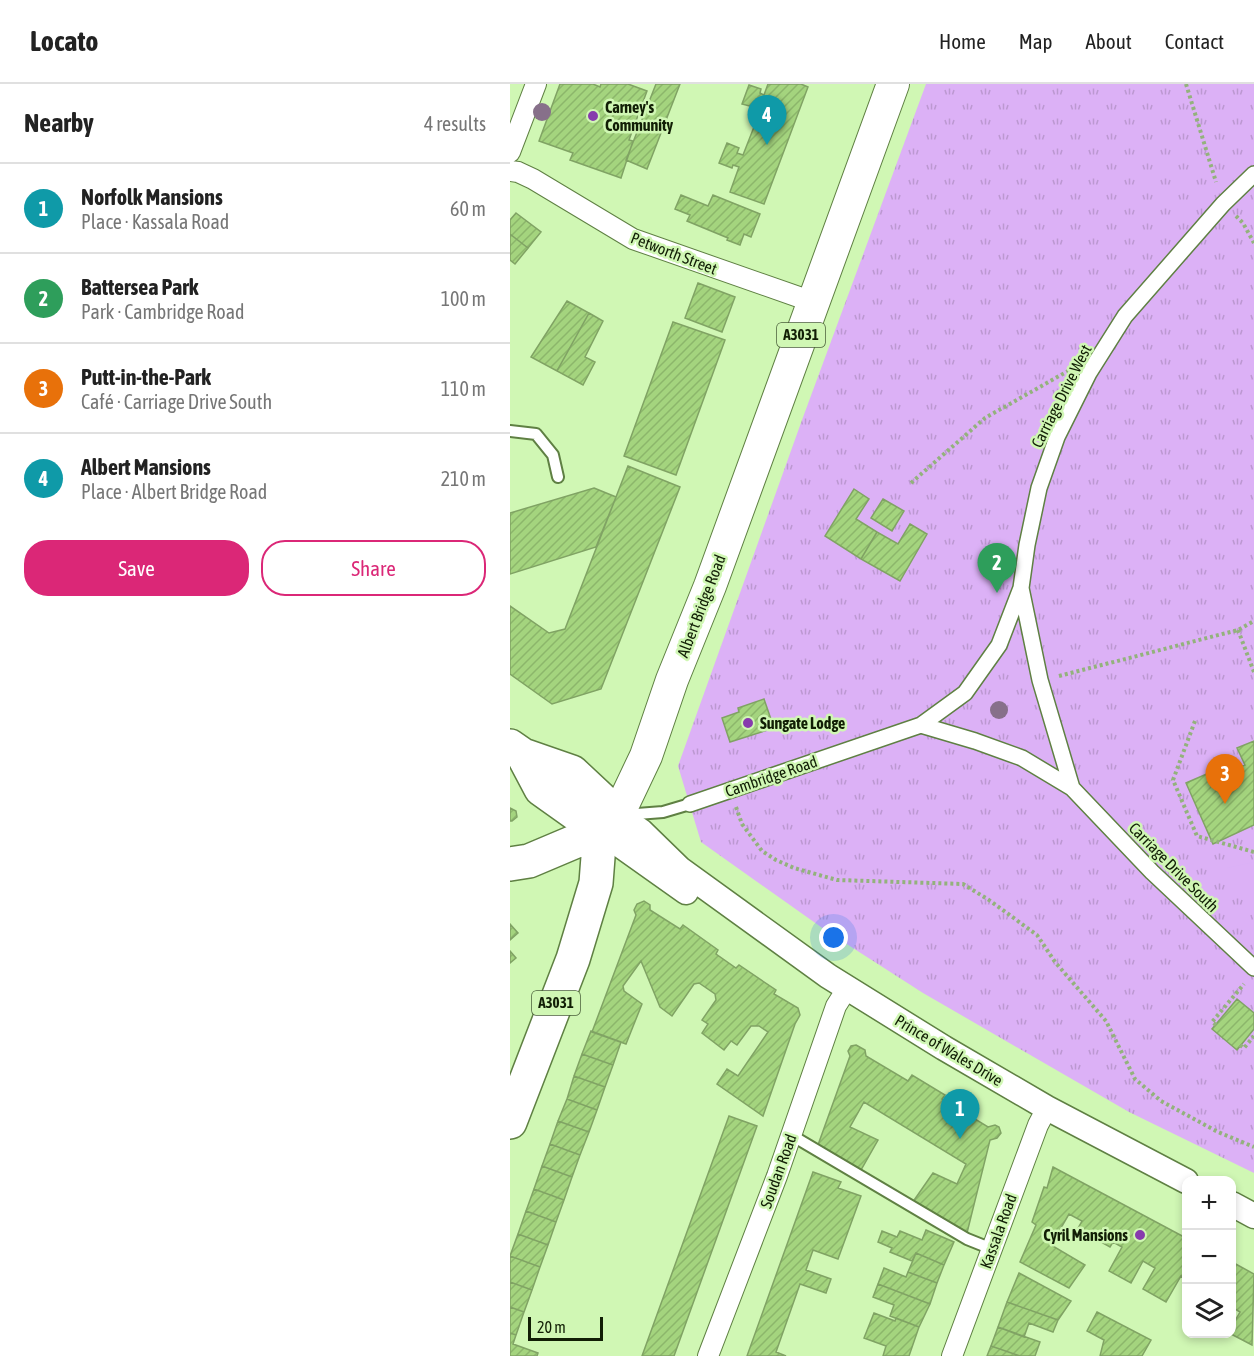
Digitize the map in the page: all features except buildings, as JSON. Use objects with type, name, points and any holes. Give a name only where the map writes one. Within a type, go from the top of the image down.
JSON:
[{"type":"highway","name":"Prince of Wales Drive","points":[[517,750],[541,789],[609,823]]},
{"type":"highway","name":"Cambridge Road","points":[[510,864],[529,861],[609,823]]},
{"type":"highway","name":"Albert Bridge Road","points":[[510,1122],[573,959],[596,883],[609,823]]},
{"type":"main road","name":"Albert Bridge Road","points":[[609,823],[646,756],[672,680],[710,585],[893,84]]},
{"type":"street","points":[[510,152],[536,84]]},
{"type":"street","name":"Petworth Street","points":[[510,171],[532,179],[633,239],[813,302]]},
{"type":"street","name":"Carriage Drive West","points":[[1072,788],[1040,680],[1021,588],[1039,488],[1057,437],[1089,373],[1125,316],[1223,204],[1254,174]]},
{"type":"street","name":"Cambridge Road","points":[[690,804],[921,725],[964,693],[972,684],[999,645],[1021,588]]},
{"type":"street","points":[[921,725],[1023,758],[1072,788]]},
{"type":"street","name":"Carriage Drive South","points":[[1072,788],[1250,974]]},
{"type":"street","name":"Prince of Wales Drive","points":[[609,823],[688,893],[724,900],[828,976],[944,1048],[1047,1108],[1182,1179]]},
{"type":"street","name":"Soudan Road","points":[[708,1356],[777,1176],[836,1006],[848,987]]},
{"type":"street","name":"Kassala Road","points":[[952,1356],[1038,1125],[1047,1108]]},
{"type":"street","points":[[1236,1206],[1254,1216]]},
{"type":"lane","points":[[510,431],[536,435],[553,455],[558,477]]},
{"type":"lane","name":"Cambridge Road","points":[[609,823],[690,804]]},
{"type":"lane","points":[[791,1135],[967,1239],[992,1249]]},
{"type":"path","points":[[1186,84],[1223,204],[1243,224],[1254,243]]},
{"type":"path","points":[[911,483],[985,418],[1072,369]]},
{"type":"path","points":[[1040,680],[1238,630],[1254,621]]},
{"type":"path","points":[[1238,630],[1254,672]]},
{"type":"path","points":[[1195,721],[1173,780],[1197,836],[1254,852]]},
{"type":"path","points":[[729,789],[742,824],[762,851],[794,868],[837,880],[963,884],[989,900],[1037,935],[1055,962],[1106,1022],[1135,1079],[1161,1101],[1218,1132],[1254,1147]]},
{"type":"path","points":[[1216,1025],[1212,1022],[1250,974]]},
{"type":"path","points":[[1240,1045],[1244,1048],[1254,1036]]},
{"type":"green space","points":[[926,84],[1254,84],[1254,1173],[1129,1112],[923,993],[828,932],[701,842],[678,766]]},
{"type":"green space","points":[[1254,862],[1254,919],[1227,868]]},
{"type":"place","name":"Carney's Community","points":[[593,116]]},
{"type":"place","name":"Albert Mansions","points":[[767,145]]},
{"type":"place","name":"Battersea Park","points":[[997,593]]},
{"type":"place","name":"Sungate Lodge","points":[[748,723]]},
{"type":"place","name":"Putt-in-the-Park","points":[[1225,804]]},
{"type":"place","name":"Norfolk Mansions","points":[[960,1139]]},
{"type":"place","name":"Cyril Mansions","points":[[1140,1235]]}]
